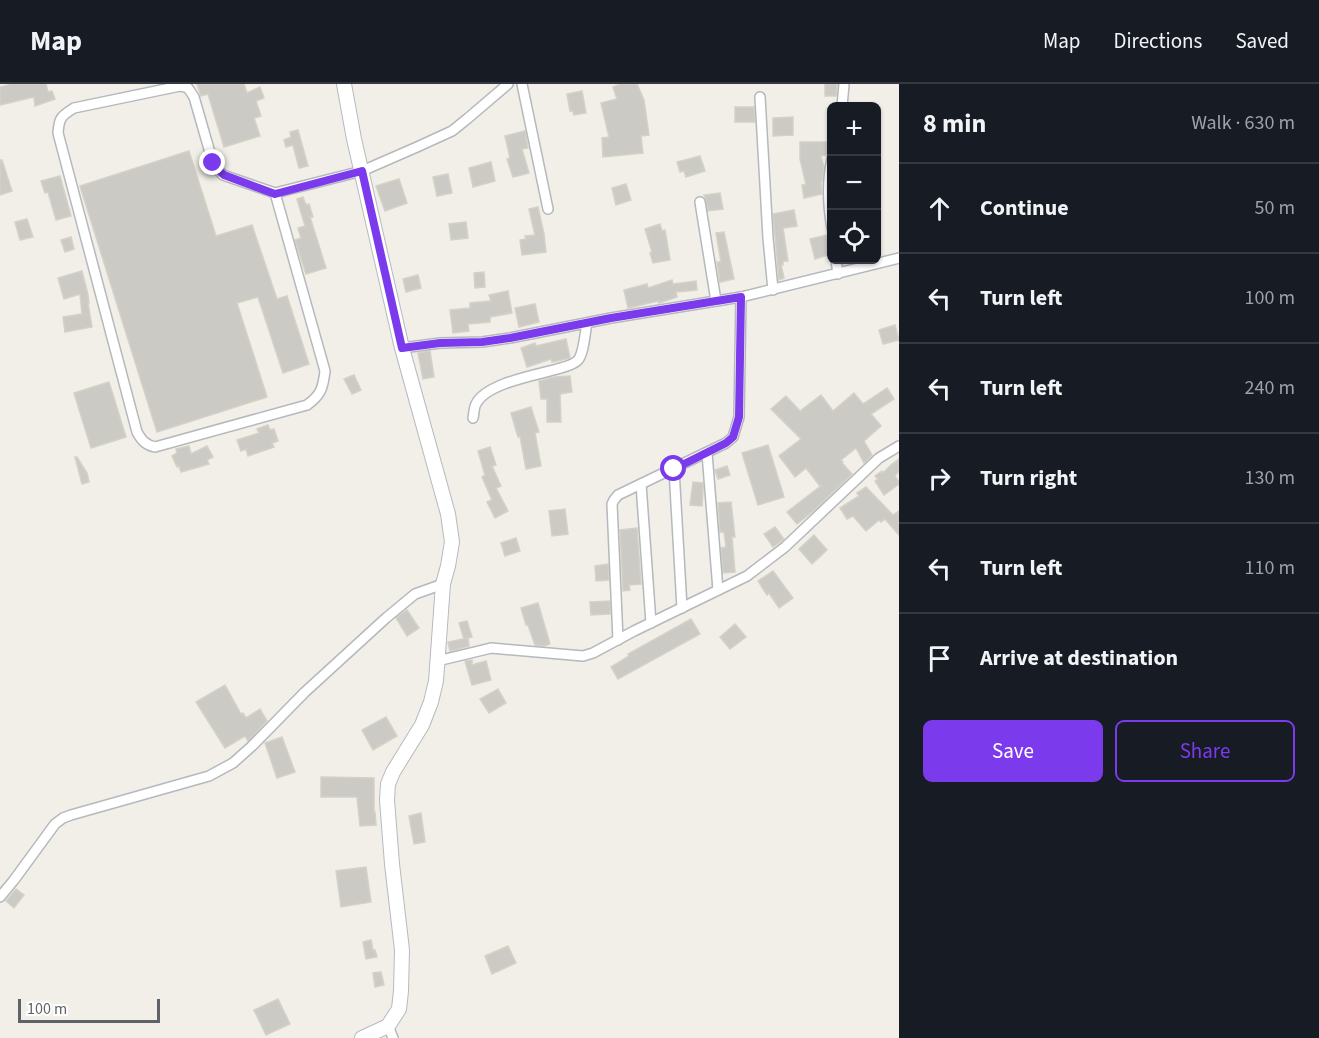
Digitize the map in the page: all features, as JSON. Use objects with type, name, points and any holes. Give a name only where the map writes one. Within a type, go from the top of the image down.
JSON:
[{"type":"main road","points":[[344,84],[354,139],[402,348],[448,514],[452,542],[443,584],[436,681],[431,702],[422,725],[388,784],[392,864],[402,950],[399,1009],[391,1032],[362,1038]]},
{"type":"street","points":[[275,194],[325,371],[324,385],[317,398],[307,405],[155,447],[148,446],[137,432],[58,133],[59,122],[63,115],[74,108],[180,86],[188,88],[194,97],[213,163],[217,169],[224,175],[275,194],[362,171],[452,131],[508,84]]},
{"type":"street","points":[[522,84],[548,209]]},
{"type":"street","points":[[842,102],[844,84]]},
{"type":"street","points":[[760,97],[773,290]]},
{"type":"street","points":[[700,202],[716,301]]},
{"type":"street","points":[[402,348],[510,338],[741,297],[899,258]]},
{"type":"street","points":[[837,264],[838,274]]},
{"type":"street","points":[[618,640],[612,504],[618,495],[726,443],[733,437],[739,417],[741,297]]},
{"type":"street","points":[[473,418],[476,404],[481,397],[497,387],[512,380],[542,374],[578,361],[582,354],[587,323]]},
{"type":"street","points":[[437,661],[490,648],[583,656],[593,653],[747,576],[785,547],[879,458],[899,446]]},
{"type":"street","points":[[706,453],[718,590]]},
{"type":"street","points":[[674,469],[682,608]]},
{"type":"street","points":[[641,484],[651,623]]},
{"type":"street","points":[[0,897],[59,820],[208,776],[232,763],[386,618],[415,594],[443,584]]},
{"type":"building","points":[[12,84],[46,84],[48,92],[52,91],[55,99],[35,106],[34,97],[0,105],[0,87]]},
{"type":"building","points":[[197,84],[244,84],[247,93],[260,87],[264,98],[256,101],[261,116],[254,118],[260,136],[224,147],[208,94],[201,96]]},
{"type":"building","points":[[621,84],[637,84],[644,100],[649,135],[641,136],[643,153],[603,157],[602,138],[609,137],[601,103],[617,99],[613,87]]},
{"type":"building","points":[[825,84],[837,84],[836,96],[825,96]]},
{"type":"building","points":[[582,91],[586,113],[574,115],[573,111],[570,111],[567,94]]},
{"type":"building","points":[[735,107],[754,107],[755,122],[735,122]]},
{"type":"building","points":[[793,117],[793,135],[773,136],[773,118]]},
{"type":"building","points":[[298,130],[308,166],[299,168],[293,145],[286,147],[284,140],[291,137],[290,132]]},
{"type":"building","points":[[525,131],[528,148],[522,149],[529,173],[513,177],[507,159],[510,158],[505,136]]},
{"type":"building","points":[[800,142],[827,142],[827,155],[821,156],[824,167],[821,181],[822,194],[804,198],[802,185],[806,185],[800,159]]},
{"type":"building","points":[[189,151],[216,236],[252,225],[277,299],[287,296],[309,364],[283,373],[258,297],[237,303],[267,397],[157,432],[80,186]]},
{"type":"building","points":[[700,156],[705,171],[686,177],[684,171],[680,172],[677,162]]},
{"type":"building","points":[[0,160],[2,160],[12,191],[0,195]]},
{"type":"building","points":[[491,162],[495,181],[473,187],[469,168]]},
{"type":"building","points":[[448,174],[452,193],[437,196],[433,177]]},
{"type":"building","points":[[60,176],[71,216],[56,220],[48,192],[45,193],[41,181]]},
{"type":"building","points":[[399,179],[407,203],[385,211],[376,186]]},
{"type":"building","points":[[626,184],[631,200],[616,205],[612,188]]},
{"type":"building","points":[[720,193],[723,209],[708,211],[704,195]]},
{"type":"building","points":[[303,197],[306,205],[309,204],[313,217],[310,217],[326,268],[306,274],[295,240],[301,238],[298,228],[305,226],[297,199]]},
{"type":"building","points":[[538,207],[546,252],[522,255],[520,240],[526,239],[525,236],[535,235],[529,209]]},
{"type":"building","points":[[794,210],[797,226],[783,228],[788,261],[783,261],[781,265],[784,278],[779,280],[773,214]]},
{"type":"building","points":[[27,219],[33,237],[20,240],[15,222]]},
{"type":"building","points":[[466,222],[468,238],[451,240],[449,224]]},
{"type":"building","points":[[660,224],[662,231],[665,230],[670,260],[653,263],[645,229]]},
{"type":"building","points":[[724,232],[734,279],[720,282],[717,262],[721,262],[716,233]]},
{"type":"building","points":[[827,235],[827,255],[815,259],[810,239]]},
{"type":"building","points":[[71,237],[74,249],[65,252],[61,240]]},
{"type":"building","points":[[82,271],[92,327],[65,332],[63,317],[82,314],[80,294],[64,299],[58,278]]},
{"type":"building","points":[[484,272],[485,287],[475,288],[474,273]]},
{"type":"building","points":[[418,275],[421,288],[406,292],[403,279]]},
{"type":"building","points":[[672,280],[673,284],[696,281],[697,290],[676,292],[677,297],[659,303],[658,301],[628,308],[624,290],[647,284],[648,288]]},
{"type":"building","points":[[508,291],[512,313],[490,317],[490,322],[468,324],[469,331],[453,333],[450,310],[470,308],[470,303],[491,301],[489,295]]},
{"type":"building","points":[[535,304],[539,322],[519,327],[515,308]]},
{"type":"building","points":[[895,325],[899,340],[883,344],[879,330]]},
{"type":"building","points":[[566,339],[570,358],[552,362],[551,359],[527,367],[521,348],[535,343],[536,346]]},
{"type":"building","points":[[430,351],[434,377],[423,379],[418,353]]},
{"type":"building","points":[[354,375],[361,390],[352,394],[344,379]]},
{"type":"building","points":[[570,376],[572,392],[560,394],[561,422],[547,422],[547,399],[541,399],[539,381]]},
{"type":"building","points":[[109,382],[126,437],[91,448],[74,393]]},
{"type":"building","points":[[887,388],[894,399],[871,414],[881,426],[864,441],[872,455],[864,463],[856,448],[841,460],[852,474],[797,524],[787,512],[822,485],[820,486],[806,468],[795,477],[779,456],[801,439],[771,409],[786,396],[800,411],[821,395],[833,411],[854,393],[863,404]]},
{"type":"building","points":[[531,407],[539,432],[535,433],[541,466],[526,469],[520,436],[518,437],[511,413]]},
{"type":"building","points":[[268,425],[270,430],[274,429],[278,441],[272,443],[274,447],[248,456],[246,449],[241,451],[237,440],[259,433],[257,429]]},
{"type":"building","points":[[768,445],[784,497],[758,505],[742,453]]},
{"type":"building","points":[[189,446],[191,454],[207,446],[213,457],[207,460],[209,464],[181,472],[172,456],[177,453],[176,449]]},
{"type":"building","points":[[490,447],[496,465],[492,466],[501,486],[496,488],[508,511],[495,518],[487,502],[492,500],[482,477],[485,475],[478,451]]},
{"type":"building","points":[[75,457],[87,473],[89,482],[82,484]]},
{"type":"building","points":[[899,459],[899,471],[895,476],[899,484],[884,495],[875,481],[878,479],[875,476],[882,471],[883,473]]},
{"type":"building","points":[[727,466],[730,475],[718,479],[715,470]]},
{"type":"building","points":[[693,482],[703,483],[702,506],[690,505]]},
{"type":"building","points":[[866,487],[893,515],[899,511],[899,535],[885,519],[881,522],[879,520],[866,531],[853,516],[847,519],[840,508],[859,496],[857,493]]},
{"type":"building","points":[[731,502],[735,537],[732,537],[735,572],[723,573],[721,548],[726,547],[724,532],[720,532],[718,503]]},
{"type":"building","points":[[565,509],[568,534],[552,536],[549,511]]},
{"type":"building","points":[[775,527],[784,539],[773,547],[764,534]]},
{"type":"building","points":[[637,528],[641,584],[629,585],[630,590],[623,591],[620,530]]},
{"type":"building","points":[[814,535],[827,550],[812,564],[799,549]]},
{"type":"building","points":[[516,538],[520,551],[505,556],[501,543]]},
{"type":"building","points":[[608,564],[609,580],[596,581],[595,566]]},
{"type":"building","points":[[773,571],[793,598],[779,608],[758,581]]},
{"type":"building","points":[[610,601],[610,614],[591,615],[590,602]]},
{"type":"building","points":[[538,603],[550,644],[544,646],[535,645],[521,608]]},
{"type":"building","points":[[407,610],[419,628],[407,636],[396,618]]},
{"type":"building","points":[[691,619],[700,634],[618,679],[611,667],[629,656],[628,654]]},
{"type":"building","points":[[467,621],[472,637],[464,639],[459,623]]},
{"type":"building","points":[[735,624],[746,637],[730,649],[720,637]]},
{"type":"building","points":[[468,638],[469,646],[450,651],[448,642]]},
{"type":"building","points":[[472,660],[472,665],[486,661],[491,680],[472,685],[465,661]]},
{"type":"building","points":[[225,685],[241,714],[243,713],[246,718],[260,709],[267,721],[248,741],[245,736],[225,748],[196,702]]},
{"type":"building","points":[[498,689],[506,703],[489,713],[480,699]]},
{"type":"building","points":[[386,717],[397,736],[373,750],[362,730]]},
{"type":"building","points":[[282,737],[295,772],[277,778],[265,743]]},
{"type":"building","points":[[321,777],[374,778],[376,825],[360,826],[357,797],[321,797]]},
{"type":"building","points":[[421,813],[425,842],[414,844],[409,816]]},
{"type":"building","points":[[366,867],[371,902],[341,907],[336,871]]},
{"type":"building","points":[[16,889],[24,895],[14,908],[6,901]]},
{"type":"building","points":[[371,940],[377,957],[366,959],[363,942]]},
{"type":"building","points":[[508,946],[516,963],[492,974],[485,956]]},
{"type":"building","points":[[381,972],[384,985],[375,987],[373,973]]},
{"type":"building","points":[[278,999],[290,1024],[266,1035],[254,1010]]},
{"type":"route","points":[[213,163],[224,175],[275,194],[362,171],[402,348],[510,338],[611,318],[741,297],[739,417],[733,437],[726,443],[674,469]]}]
